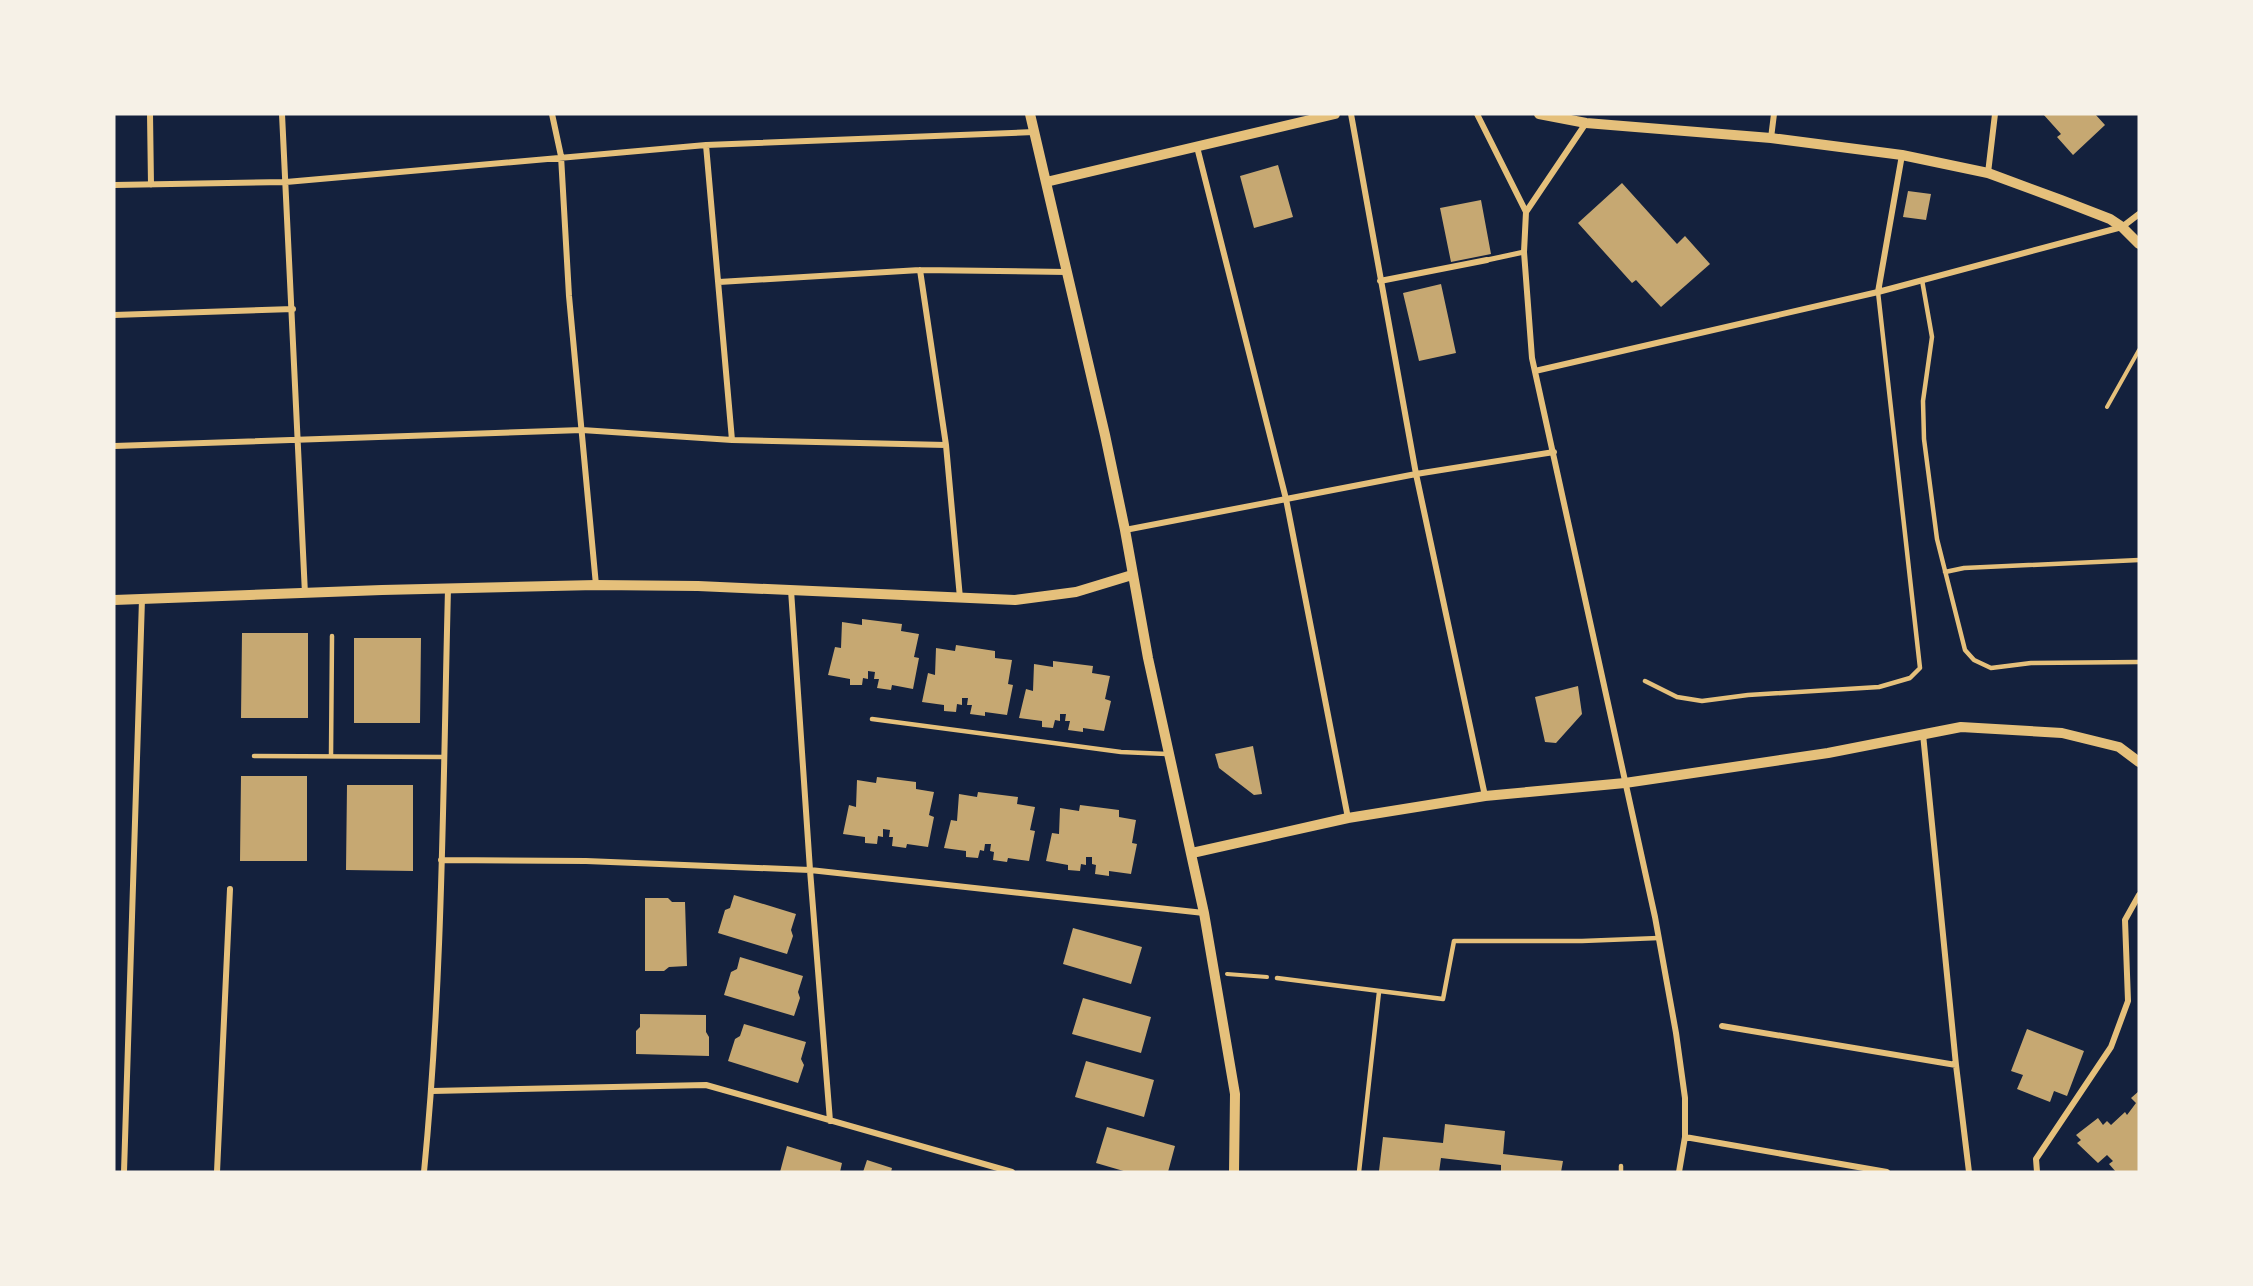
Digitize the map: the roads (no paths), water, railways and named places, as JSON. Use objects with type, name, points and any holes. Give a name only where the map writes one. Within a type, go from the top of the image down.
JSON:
[{"type":"street","points":[[150,114],[151,185]]},
{"type":"street","points":[[282,114],[305,594]]},
{"type":"street","points":[[552,114],[561,156],[569,296],[596,585]]},
{"type":"street","points":[[1030,114],[1125,530],[1132,574],[1204,913],[1235,1094],[1234,1172]]},
{"type":"street","points":[[1046,182],[1335,114]]},
{"type":"street","points":[[1351,114],[1416,474],[1485,796]]},
{"type":"street","points":[[1477,114],[1526,212],[1524,252],[1535,371],[1659,938],[1676,1033],[1683,1087],[1685,1137],[1679,1172]]},
{"type":"street","points":[[1539,114],[1565,116],[1586,123],[1771,138],[1902,155],[1988,173],[2109,219],[2122,227],[2139,244]]},
{"type":"street","points":[[1771,138],[1774,114]]},
{"type":"street","points":[[1988,173],[1995,114]]},
{"type":"street","points":[[1526,212],[1586,123]]},
{"type":"street","points":[[114,185],[286,182],[706,145],[1034,132]]},
{"type":"street","points":[[706,145],[732,440]]},
{"type":"street","points":[[1197,147],[1286,499],[1348,818]]},
{"type":"street","points":[[1878,292],[1902,155]]},
{"type":"street","points":[[1535,371],[1878,292],[2122,227],[2139,214]]},
{"type":"street","points":[[1380,281],[1524,252]]},
{"type":"street","points":[[718,282],[920,270],[1067,272]]},
{"type":"street","points":[[920,270],[946,446],[960,598]]},
{"type":"street","points":[[114,315],[293,309]]},
{"type":"street","points":[[114,446],[582,430],[732,440],[946,446]]},
{"type":"street","points":[[1125,530],[1416,474],[1554,452]]},
{"type":"street","points":[[114,600],[596,585],[791,590],[1015,600],[1076,592],[1132,574]]},
{"type":"street","points":[[424,1172],[432,1091],[448,589]]},
{"type":"street","points":[[791,590],[830,1121]]},
{"type":"street","points":[[124,1172],[142,598]]},
{"type":"street","points":[[1192,853],[1348,818],[1485,796],[1625,783],[1828,753],[1961,727],[2062,733],[2120,747],[2139,762]]},
{"type":"street","points":[[1923,733],[1969,1172]]},
{"type":"street","points":[[441,860],[585,861],[810,870],[1204,913]]},
{"type":"street","points":[[217,1172],[230,889]]},
{"type":"street","points":[[2037,1172],[2036,1159],[2111,1047],[2128,1001],[2125,920],[2139,895]]},
{"type":"street","points":[[1722,1026],[1956,1065]]},
{"type":"street","points":[[432,1091],[706,1085],[1012,1172]]},
{"type":"street","points":[[1685,1137],[1887,1172]]},
{"type":"lane","points":[[1922,280],[1932,337],[1923,401],[1924,440],[1937,539],[1963,643],[1970,656],[1982,665],[1991,668],[2031,663],[2139,662]]},
{"type":"lane","points":[[1645,681],[1677,697],[1702,701],[1748,695],[1879,687],[1910,678],[1920,668],[1878,292]]},
{"type":"lane","points":[[1945,572],[1964,568],[2139,560]]},
{"type":"lane","points":[[331,756],[332,636]]},
{"type":"lane","points":[[872,719],[1121,752],[1170,754]]},
{"type":"lane","points":[[254,756],[444,757]]},
{"type":"lane","points":[[1277,978],[1443,999],[1454,941],[1582,941],[1659,938]]},
{"type":"lane","points":[[1359,1172],[1379,992]]},
{"type":"lane","points":[[1621,1172],[1622,1166]]}]
